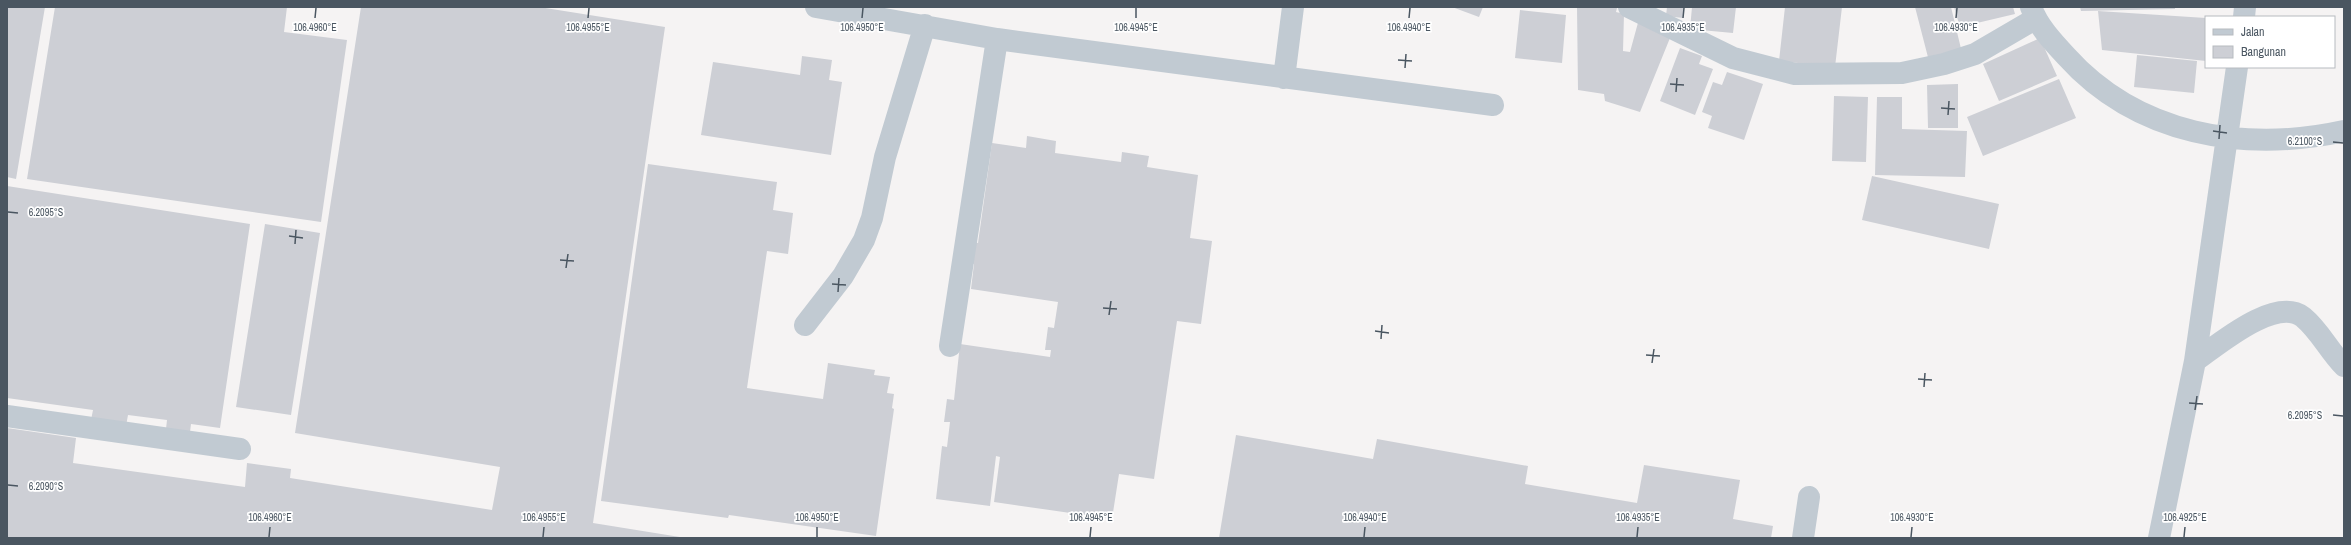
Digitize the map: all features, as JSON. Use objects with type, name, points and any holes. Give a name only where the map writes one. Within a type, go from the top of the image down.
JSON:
[{"type":"street","points":[[816,7],[925,25],[997,39],[1284,78],[1493,104]]},
{"type":"street","points":[[1284,78],[1294,7]]},
{"type":"street","points":[[1629,7],[1733,58],[1795,74],[1902,72],[1944,64],[1975,54],[2033,13],[2079,70],[2118,98],[2172,126],[2228,139],[2250,141],[2296,139],[2344,131]]},
{"type":"street","points":[[805,325],[843,276],[864,240],[872,218],[885,157],[925,25]]},
{"type":"street","points":[[950,346],[997,39]]},
{"type":"street","points":[[2159,538],[2196,361],[2237,68]]},
{"type":"street","points":[[2196,361],[2229,336],[2254,322],[2275,313],[2285,312],[2302,316],[2344,366]]},
{"type":"street","points":[[7,416],[240,449]]},
{"type":"street","points":[[1802,538],[1809,497]]},
{"type":"building","points":[[7,7],[45,7],[16,179],[7,177]]},
{"type":"building","points":[[55,7],[287,7],[284,32],[347,40],[321,222],[27,179]]},
{"type":"building","points":[[361,7],[539,7],[665,27],[593,523],[686,538],[7,538],[7,428],[76,438],[73,463],[245,487],[247,463],[291,469],[290,478],[492,510],[500,467],[295,433]]},
{"type":"building","points":[[1452,7],[1483,7],[1479,17]]},
{"type":"building","points":[[1577,7],[1613,7],[1617,8],[1616,12],[1624,14],[1623,51],[1630,52],[1639,19],[1672,33],[1640,112],[1605,101],[1604,94],[1578,90]]},
{"type":"building","points":[[1667,7],[1684,7],[1683,18],[1666,16]]},
{"type":"building","points":[[1692,7],[1736,7],[1733,33],[1690,29]]},
{"type":"building","points":[[1785,7],[1842,7],[1835,67],[1779,61]]},
{"type":"building","points":[[1915,7],[1951,7],[1963,57],[1930,65]]},
{"type":"building","points":[[1954,7],[2013,7],[2015,14],[1960,27]]},
{"type":"building","points":[[2080,7],[2175,7],[2175,9],[2081,11]]},
{"type":"building","points":[[1520,10],[1566,15],[1562,63],[1515,58]]},
{"type":"building","points":[[2098,11],[2205,18],[2205,61],[2102,50]]},
{"type":"building","points":[[2040,38],[2057,76],[1999,101],[1983,64]]},
{"type":"building","points":[[1680,48],[1702,56],[1699,64],[1713,69],[1695,115],[1660,101]]},
{"type":"building","points":[[2137,55],[2197,61],[2194,93],[2134,87]]},
{"type":"building","points":[[802,56],[832,60],[829,80],[842,82],[831,155],[701,135],[713,62],[800,75]]},
{"type":"building","points":[[1727,72],[1763,84],[1744,140],[1708,128],[1712,116],[1702,112],[1713,82],[1722,85]]},
{"type":"building","points":[[2059,79],[2076,118],[1983,156],[1967,117]]},
{"type":"building","points":[[1958,84],[1958,128],[1928,128],[1927,85]]},
{"type":"building","points":[[1834,96],[1868,97],[1866,162],[1832,161]]},
{"type":"building","points":[[1877,97],[1902,97],[1902,129],[1967,131],[1965,177],[1875,175]]},
{"type":"building","points":[[1027,136],[1056,141],[1055,153],[1121,162],[1122,152],[1149,156],[1147,167],[1198,175],[1190,238],[1212,241],[1201,324],[1177,321],[1154,479],[1119,474],[1112,519],[994,502],[1000,457],[996,456],[990,506],[936,499],[942,446],[947,447],[950,422],[944,422],[947,399],[954,400],[960,344],[1050,357],[1051,350],[1045,350],[1048,327],[1054,328],[1058,302],[971,289],[974,264],[966,263],[969,241],[978,243],[992,143],[1026,148]]},
{"type":"building","points":[[648,164],[777,182],[773,210],[793,213],[788,254],[767,251],[747,388],[823,399],[828,363],[875,370],[874,375],[890,377],[887,393],[894,394],[892,408],[894,409],[876,536],[729,515],[728,518],[601,501]]},
{"type":"building","points":[[1872,176],[1999,204],[1989,249],[1862,220]]},
{"type":"building","points":[[7,186],[250,224],[220,428],[191,424],[190,432],[166,429],[167,420],[128,415],[126,426],[91,420],[93,410],[7,398]]},
{"type":"building","points":[[265,224],[320,233],[291,415],[236,407]]},
{"type":"building","points":[[1236,435],[1373,459],[1377,439],[1528,466],[1525,484],[1637,503],[1644,465],[1740,480],[1733,519],[1773,526],[1771,538],[1219,538]]}]
